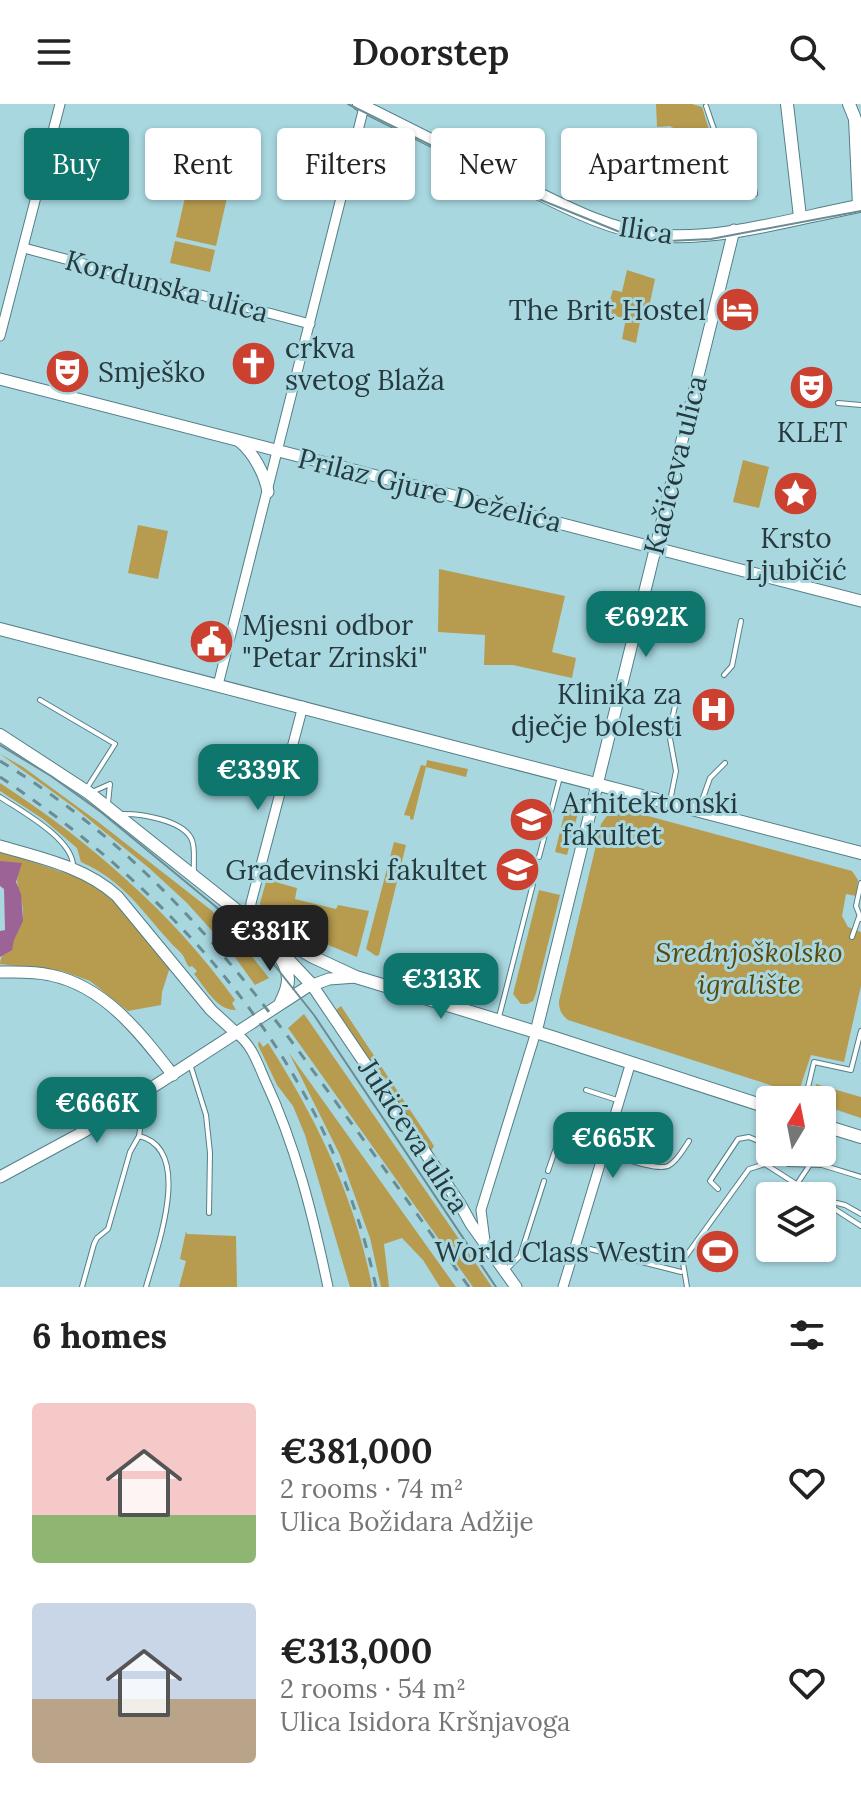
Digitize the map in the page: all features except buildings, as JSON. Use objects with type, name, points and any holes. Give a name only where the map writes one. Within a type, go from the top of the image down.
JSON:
[{"type":"main road","points":[[787,104],[800,217]]},
{"type":"main road","points":[[849,104],[858,119],[860,206]]},
{"type":"main road","name":"Ilica","points":[[362,105],[543,196],[616,227],[673,236],[734,230],[760,222],[860,206]]},
{"type":"main road","points":[[0,629],[861,853]]},
{"type":"main road","points":[[0,735],[88,792],[253,923],[312,985]]},
{"type":"main road","points":[[253,923],[356,977],[756,1103]]},
{"type":"main road","points":[[275,947],[289,974],[281,1002]]},
{"type":"main road","points":[[836,1129],[861,1137]]},
{"type":"street","points":[[0,336],[60,104]]},
{"type":"street","points":[[218,685],[362,105]]},
{"type":"street","name":"Kačićeva ulica","points":[[485,1241],[481,1210],[536,1032],[734,230]]},
{"type":"street","name":"Kordunska ulica","points":[[24,248],[310,324]]},
{"type":"street","name":"Prilaz Gjure Deželića","points":[[0,379],[861,601]]},
{"type":"street","points":[[239,441],[258,467],[268,492]]},
{"type":"street","points":[[253,923],[251,903],[303,706]]},
{"type":"street","points":[[0,846],[94,877],[117,896],[211,1010],[249,1044],[287,1132],[311,1213],[328,1287]]},
{"type":"street","points":[[0,972],[49,974],[90,992],[126,1019],[173,1075]]},
{"type":"street","points":[[0,1177],[133,1102],[281,1002],[312,985],[335,978],[356,977]]},
{"type":"street","name":"Jukićeva ulica","points":[[312,985],[516,1287]]},
{"type":"street","points":[[564,1287],[631,1062]]},
{"type":"street","points":[[460,1204],[472,1212],[481,1210]]},
{"type":"lane","points":[[706,106],[713,128]]},
{"type":"lane","points":[[838,403],[861,405]]},
{"type":"lane","points":[[724,675],[732,666],[741,621]]},
{"type":"lane","points":[[40,700],[115,744],[88,792]]},
{"type":"lane","points":[[670,804],[676,771],[669,733],[675,706]]},
{"type":"lane","points":[[698,811],[710,778],[725,763]]},
{"type":"lane","points":[[539,857],[560,775]]},
{"type":"lane","points":[[88,792],[112,782],[112,811],[143,814],[187,833],[194,847],[196,878]]},
{"type":"lane","points":[[0,797],[55,836],[70,853],[73,869]]},
{"type":"lane","points":[[852,937],[860,918],[856,906],[861,883]]},
{"type":"lane","points":[[498,1020],[533,884]]},
{"type":"lane","points":[[808,1086],[814,1062],[851,1070],[861,1031]]},
{"type":"lane","points":[[190,1064],[206,1115],[210,1153],[209,1213]]},
{"type":"lane","points":[[586,1090],[620,1101]]},
{"type":"lane","points":[[82,1287],[94,1244],[108,1229],[130,1152],[139,1136],[133,1102]]},
{"type":"lane","points":[[139,1136],[157,1144],[167,1161],[169,1175],[168,1194],[146,1287]]},
{"type":"lane","points":[[718,1189],[710,1181],[738,1139],[749,1137],[756,1140]]},
{"type":"lane","points":[[548,1171],[559,1139]]},
{"type":"lane","points":[[604,1152],[666,1167],[689,1141]]},
{"type":"lane","points":[[687,1287],[683,1263],[686,1256],[749,1169],[759,1166]]},
{"type":"lane","points":[[768,1166],[794,1182]]},
{"type":"lane","points":[[825,1166],[861,1177]]},
{"type":"lane","points":[[505,1271],[520,1256],[544,1181]]},
{"type":"lane","points":[[836,1203],[861,1214]]},
{"type":"lane","points":[[836,1209],[861,1226]]},
{"type":"lane","points":[[576,1245],[681,1272]]},
{"type":"green space","points":[[656,104],[692,104],[702,107],[709,128],[670,126],[657,127]]},
{"type":"green space","points":[[184,200],[227,200],[216,246],[176,237]]},
{"type":"green space","points":[[175,241],[215,250],[210,272],[170,263]]},
{"type":"green space","points":[[627,270],[655,279],[646,321],[638,321],[636,343],[622,339],[626,318],[605,315],[613,290],[622,292]]},
{"type":"green space","points":[[743,460],[769,467],[759,508],[733,502]]},
{"type":"green space","points":[[138,525],[168,531],[158,579],[128,573]]},
{"type":"green space","points":[[439,569],[565,596],[552,652],[576,658],[572,678],[513,665],[484,665],[485,635],[438,632]]},
{"type":"green space","points":[[0,754],[97,821],[211,910],[227,925],[269,978],[255,985],[232,953],[187,903],[149,868],[75,808]]},
{"type":"green space","points":[[427,760],[468,769],[466,777],[426,767],[413,820],[404,815],[421,765],[426,766]]},
{"type":"green space","points":[[0,783],[65,829],[128,881],[211,968],[235,1000],[232,1003],[236,1010],[223,1007],[212,997],[194,974],[197,971],[189,967],[182,954],[125,891],[81,862],[77,848],[43,819],[0,791]]},
{"type":"green space","points":[[569,795],[580,805],[567,855],[555,852]]},
{"type":"green space","name":"Srednjoškolsko igralište","points":[[622,809],[852,871],[858,880],[856,896],[846,894],[842,916],[848,927],[861,932],[861,986],[844,1062],[811,1055],[801,1086],[773,1086],[568,1020],[564,1016],[559,1001],[601,824],[611,810]]},
{"type":"green space","points":[[394,842],[406,845],[379,955],[376,956],[366,949]]},
{"type":"green space","points":[[0,851],[92,882],[107,893],[171,964],[161,1005],[128,1011],[90,981],[62,971],[0,964],[20,925],[23,906],[17,882],[20,869],[0,861]]},
{"type":"green space","points":[[271,864],[281,875],[279,883],[297,888],[295,899],[336,909],[338,905],[369,911],[357,957],[307,936],[261,909]]},
{"type":"green space","points":[[539,890],[560,895],[536,993],[533,1001],[521,1004],[513,994]]},
{"type":"green space","points":[[341,1006],[434,1146],[431,1151],[336,1010]]},
{"type":"green space","points":[[304,1014],[492,1287],[473,1287],[288,1028]]},
{"type":"green space","points":[[259,1041],[263,1047],[268,1043],[286,1071],[332,1160],[356,1222],[372,1287],[350,1287],[305,1135],[293,1106],[277,1085],[258,1045]]},
{"type":"green space","points":[[289,1053],[456,1287],[440,1287],[423,1260],[402,1238],[384,1244],[389,1287],[381,1287],[370,1238],[340,1155]]},
{"type":"green space","points":[[836,1090],[861,1097],[861,1118],[836,1110]]},
{"type":"green space","points":[[186,1231],[187,1234],[236,1236],[237,1287],[179,1287],[186,1261],[180,1259]]},
{"type":"shaded area","points":[[0,861],[22,863],[16,882],[21,894],[23,921],[12,950],[0,957],[0,931],[5,930]]},
{"type":"tram line","points":[[348,104],[541,200],[632,237],[668,241],[711,239],[861,211]]},
{"type":"tram line","points":[[0,745],[101,812],[260,947],[314,1015],[496,1287]]},
{"type":"railway","points":[[0,761],[97,830],[181,908],[292,1042],[469,1287]]},
{"type":"railway","points":[[0,777],[67,825],[130,878],[187,934],[239,995],[285,1061],[323,1131],[354,1207],[376,1287]]},
{"type":"place","name":"The Brit Hostel","points":[[737,310]]},
{"type":"place","name":"crkva svetog Blaža","points":[[254,364]]},
{"type":"place","name":"Smješko","points":[[67,372]]},
{"type":"place","name":"KLET","points":[[812,387]]},
{"type":"place","name":"Krsto Ljubičić","points":[[796,493]]},
{"type":"place","name":"Mjesni odbor \"Petar Zrinski\"","points":[[211,641]]},
{"type":"place","name":"Klinika za dječje bolesti","points":[[713,710]]},
{"type":"place","name":"Arhitektonski fakultet","points":[[531,819]]},
{"type":"place","name":"Građevinski fakultet","points":[[518,870]]},
{"type":"place","name":"World Class Westin","points":[[718,1252]]}]
